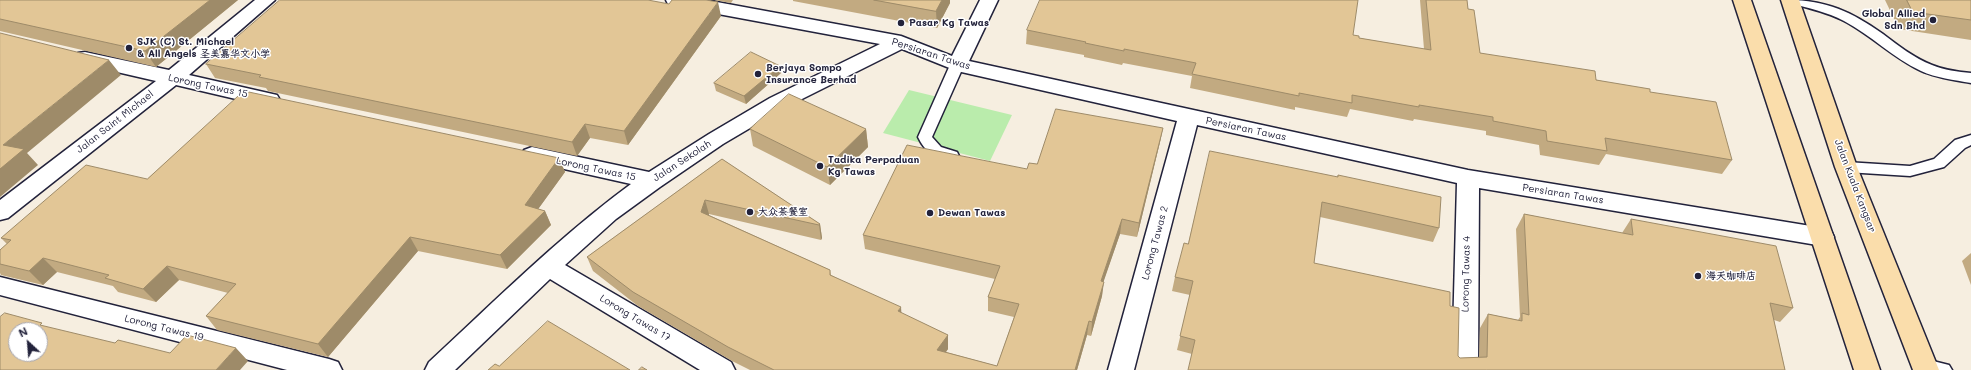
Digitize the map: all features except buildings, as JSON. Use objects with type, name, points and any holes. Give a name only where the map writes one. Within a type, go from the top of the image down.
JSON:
[{"type":"highway","points":[[1742,0],[1867,370]]},
{"type":"highway","name":"Jalan Kuala Kangsar","points":[[1790,0],[1846,167],[1931,369]]},
{"type":"street","name":"Jalan Saint Michael","points":[[0,212],[171,79],[266,0]]},
{"type":"street","name":"Persiaran Tawas","points":[[675,0],[901,42],[957,65],[1468,178],[1822,237]]},
{"type":"street","points":[[957,65],[988,0]]},
{"type":"street","name":"Jalan Sekolah","points":[[438,370],[548,266],[608,213],[652,181],[716,139],[777,103],[901,42]]},
{"type":"street","name":"Lorong Tawas 15","points":[[67,54],[171,79],[288,103]]},
{"type":"street","name":"Lorong Tawas 2","points":[[1121,370],[1189,116]]},
{"type":"street","name":"Lorong Tawas 15","points":[[513,151],[652,181]]},
{"type":"street","name":"Lorong Tawas 4","points":[[1465,370],[1468,178]]},
{"type":"street","name":"Lorong Tawas 17","points":[[548,266],[722,370]]},
{"type":"street","name":"Lorong Tawas 19","points":[[0,286],[329,370]]},
{"type":"lane","points":[[1794,0],[1824,7],[1848,18],[1865,27],[1913,62],[1928,69],[1971,78]]},
{"type":"lane","points":[[957,65],[925,137],[928,146],[935,152],[965,159]]},
{"type":"lane","points":[[1846,167],[1910,171],[1939,163],[1960,144],[1971,140]]},
{"type":"green space","points":[[909,90],[1012,115],[990,161],[883,133]]},
{"type":"place","name":"Global Allied Sdn Bhd","points":[[1933,20]]},
{"type":"place","name":"Pasar Kg Tawas","points":[[901,23]]},
{"type":"place","name":"SJK (C) St. Michael & All Angels 圣美嘉华文小学","points":[[129,48]]},
{"type":"place","name":"Berjaya Sompo Insurance Berhad","points":[[758,74]]},
{"type":"place","name":"Tadika Perpaduan Kg Tawas","points":[[820,166]]},
{"type":"place","name":"大众茶餐室","points":[[750,212]]},
{"type":"place","name":"Dewan Tawas","points":[[930,213]]},
{"type":"place","name":"海天咖啡店","points":[[1698,276]]}]
